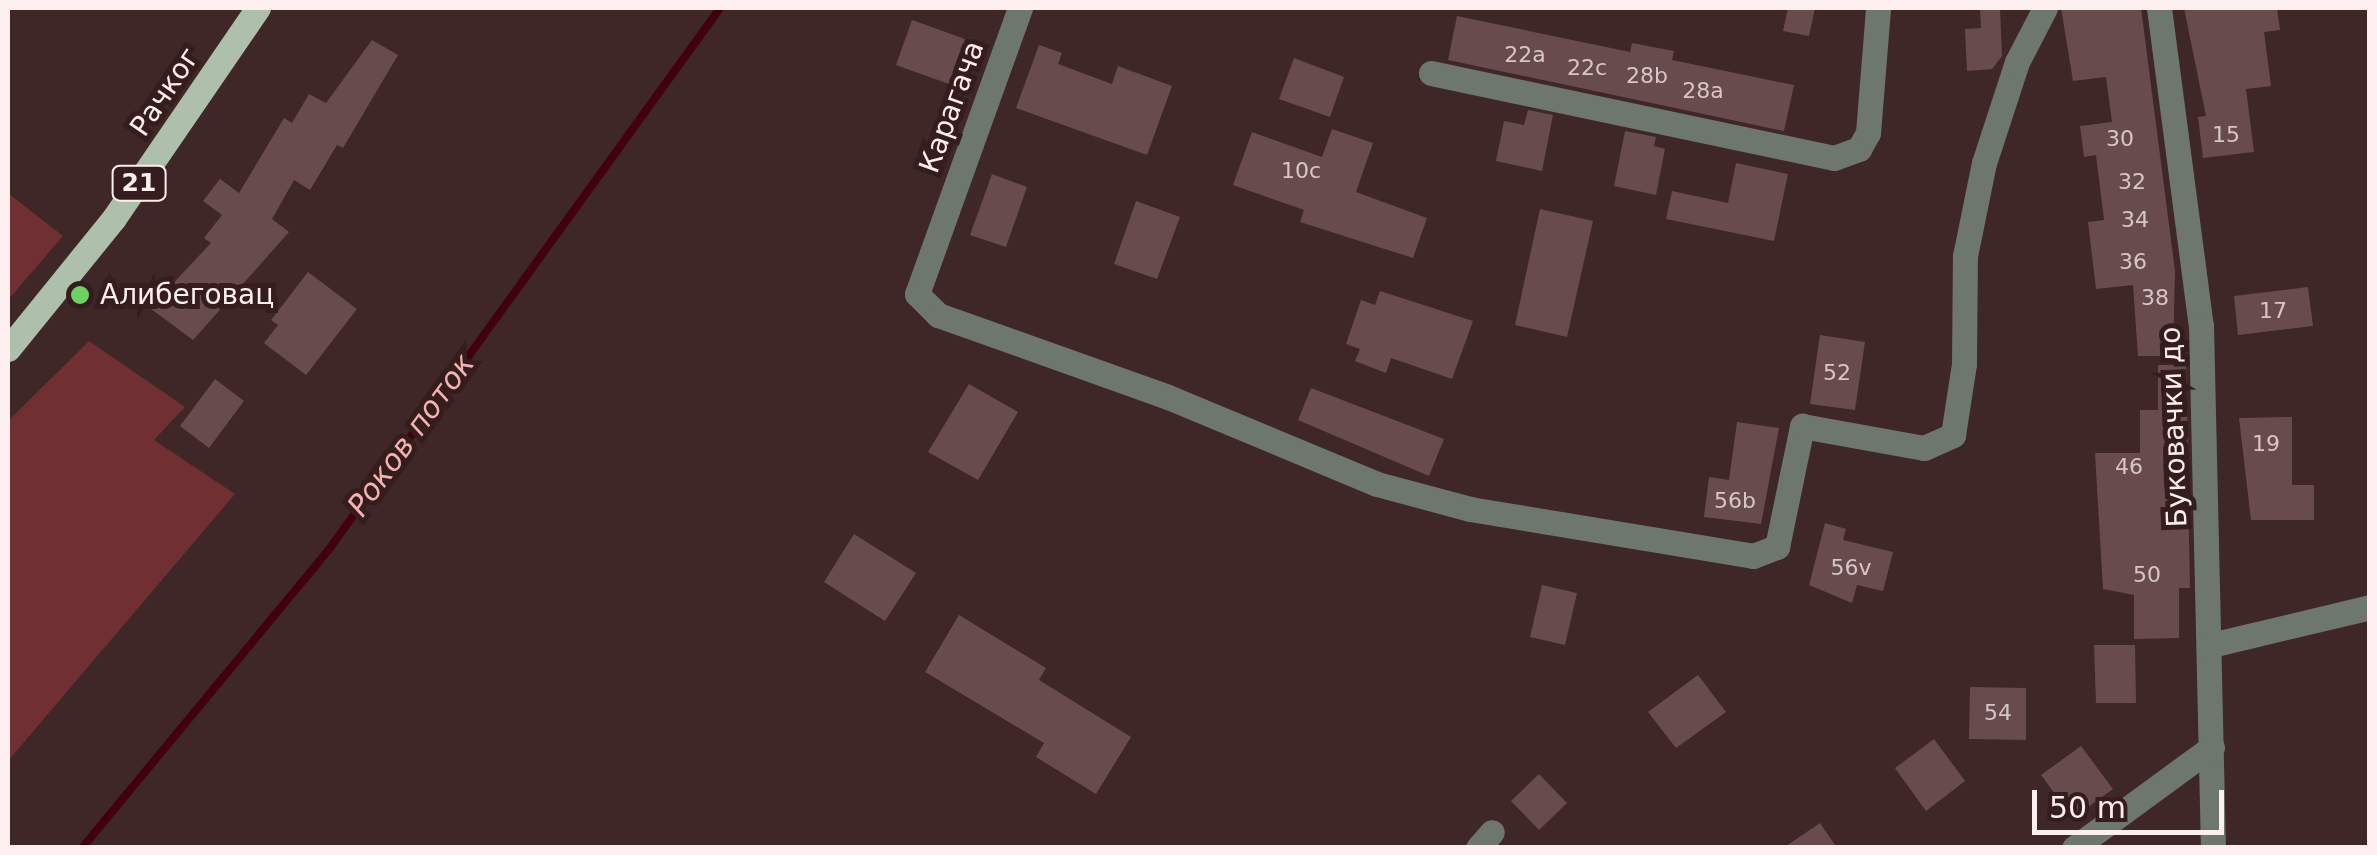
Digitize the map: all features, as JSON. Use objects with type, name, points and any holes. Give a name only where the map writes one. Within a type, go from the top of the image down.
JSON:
[{"type":"main road","name":"Рачког","points":[[8,349],[99,239],[258,8]]},
{"type":"street","name":"Карагача","points":[[1020,8],[917,294],[938,315],[1168,396],[1377,484],[1470,510],[1765,556],[1777,547],[1802,426],[1924,448],[1953,435],[1964,364],[1965,256],[1984,163],[2017,62],[2045,8]]},
{"type":"street","points":[[1430,73],[1834,158],[1859,149],[1868,133],[1878,8]]},
{"type":"street","name":"Буковачки до","points":[[2159,8],[2201,325],[2213,848]]},
{"type":"street","points":[[2211,646],[2370,607]]},
{"type":"street","points":[[2074,848],[2212,747]]},
{"type":"shaded area","points":[[8,193],[63,236],[8,300]]},
{"type":"shaded area","points":[[89,341],[185,407],[154,440],[235,494],[8,761],[8,421]]},
{"type":"building","points":[[1788,8],[1815,8],[1809,36],[1783,31]]},
{"type":"building","points":[[1980,8],[2000,8],[2002,56],[1992,69],[1967,71],[1965,29],[1981,28]]},
{"type":"building","points":[[2061,8],[2141,8],[2175,271],[2173,356],[2138,356],[2133,285],[2096,289],[2088,222],[2104,220],[2096,155],[2084,157],[2080,126],[2112,122],[2106,77],[2073,81]]},
{"type":"building","points":[[2184,8],[2277,8],[2280,30],[2264,32],[2271,86],[2246,89],[2254,152],[2203,158],[2198,117],[2206,116]]},
{"type":"building","points":[[1457,16],[1630,52],[1632,43],[1674,51],[1672,60],[1794,85],[1784,131],[1448,60]]},
{"type":"building","points":[[912,20],[965,39],[949,84],[896,65]]},
{"type":"building","points":[[372,40],[398,55],[343,148],[337,145],[310,190],[294,180],[272,219],[289,232],[193,340],[150,308],[211,243],[204,238],[222,215],[203,201],[220,179],[239,193],[284,118],[292,123],[309,94],[326,103]]},
{"type":"building","points":[[1039,45],[1062,53],[1058,64],[1112,84],[1118,66],[1172,86],[1147,155],[1016,108]]},
{"type":"building","points":[[1294,58],[1344,77],[1330,117],[1279,99]]},
{"type":"building","points":[[1528,110],[1553,115],[1542,171],[1496,161],[1504,121],[1524,125]]},
{"type":"building","points":[[1332,129],[1373,143],[1356,192],[1427,218],[1413,258],[1300,222],[1304,210],[1233,185],[1252,132],[1322,157]]},
{"type":"building","points":[[1625,131],[1656,137],[1654,146],[1665,149],[1656,195],[1614,186]]},
{"type":"building","points":[[1736,163],[1788,174],[1774,241],[1666,219],[1672,191],[1728,203]]},
{"type":"building","points":[[992,174],[1027,187],[1006,247],[970,235]]},
{"type":"building","points":[[1136,201],[1180,217],[1157,279],[1114,264]]},
{"type":"building","points":[[1540,209],[1593,221],[1567,337],[1515,325]]},
{"type":"building","points":[[308,272],[357,309],[306,375],[264,343],[278,325],[271,320]]},
{"type":"building","points":[[2308,287],[2313,326],[2238,335],[2234,296]]},
{"type":"building","points":[[1380,291],[1473,321],[1452,379],[1391,358],[1386,373],[1355,361],[1360,349],[1346,344],[1361,300],[1375,305]]},
{"type":"building","points":[[1820,335],[1865,342],[1855,410],[1810,404]]},
{"type":"building","points":[[2158,365],[2186,365],[2188,446],[2163,447],[2164,487],[2188,486],[2190,588],[2179,588],[2179,638],[2134,639],[2134,595],[2103,589],[2095,453],[2140,453],[2140,410],[2158,410]]},
{"type":"building","points":[[215,379],[244,401],[209,448],[180,426]]},
{"type":"building","points":[[969,384],[1018,412],[978,480],[928,452]]},
{"type":"building","points":[[1311,388],[1444,439],[1429,476],[1298,420]]},
{"type":"building","points":[[2292,417],[2292,485],[2314,485],[2314,520],[2251,520],[2239,418]]},
{"type":"building","points":[[1737,422],[1779,428],[1761,524],[1704,517],[1709,477],[1729,480]]},
{"type":"building","points":[[1825,523],[1846,529],[1843,540],[1893,552],[1883,591],[1857,585],[1852,603],[1809,585]]},
{"type":"building","points":[[854,534],[916,573],[885,621],[824,582]]},
{"type":"building","points":[[1542,585],[1577,593],[1565,645],[1530,637]]},
{"type":"building","points":[[959,615],[1046,668],[1039,680],[1131,737],[1096,794],[1036,757],[1044,743],[925,672]]},
{"type":"building","points":[[2094,645],[2135,645],[2136,703],[2096,703]]},
{"type":"building","points":[[1698,675],[1726,712],[1676,748],[1648,712]]},
{"type":"building","points":[[1970,687],[2026,688],[2026,740],[1969,739]]},
{"type":"building","points":[[1934,739],[1965,781],[1926,811],[1895,768]]},
{"type":"building","points":[[2081,746],[2113,789],[2073,818],[2041,775]]},
{"type":"building","points":[[1539,774],[1567,803],[1539,830],[1511,801]]},
{"type":"building","points":[[1820,823],[1837,848],[1783,848]]},
{"type":"waterway","name":"Роков поток","points":[[82,848],[330,548],[720,8]]},
{"type":"place","name":"Алибеговац","points":[[80,295]]}]
